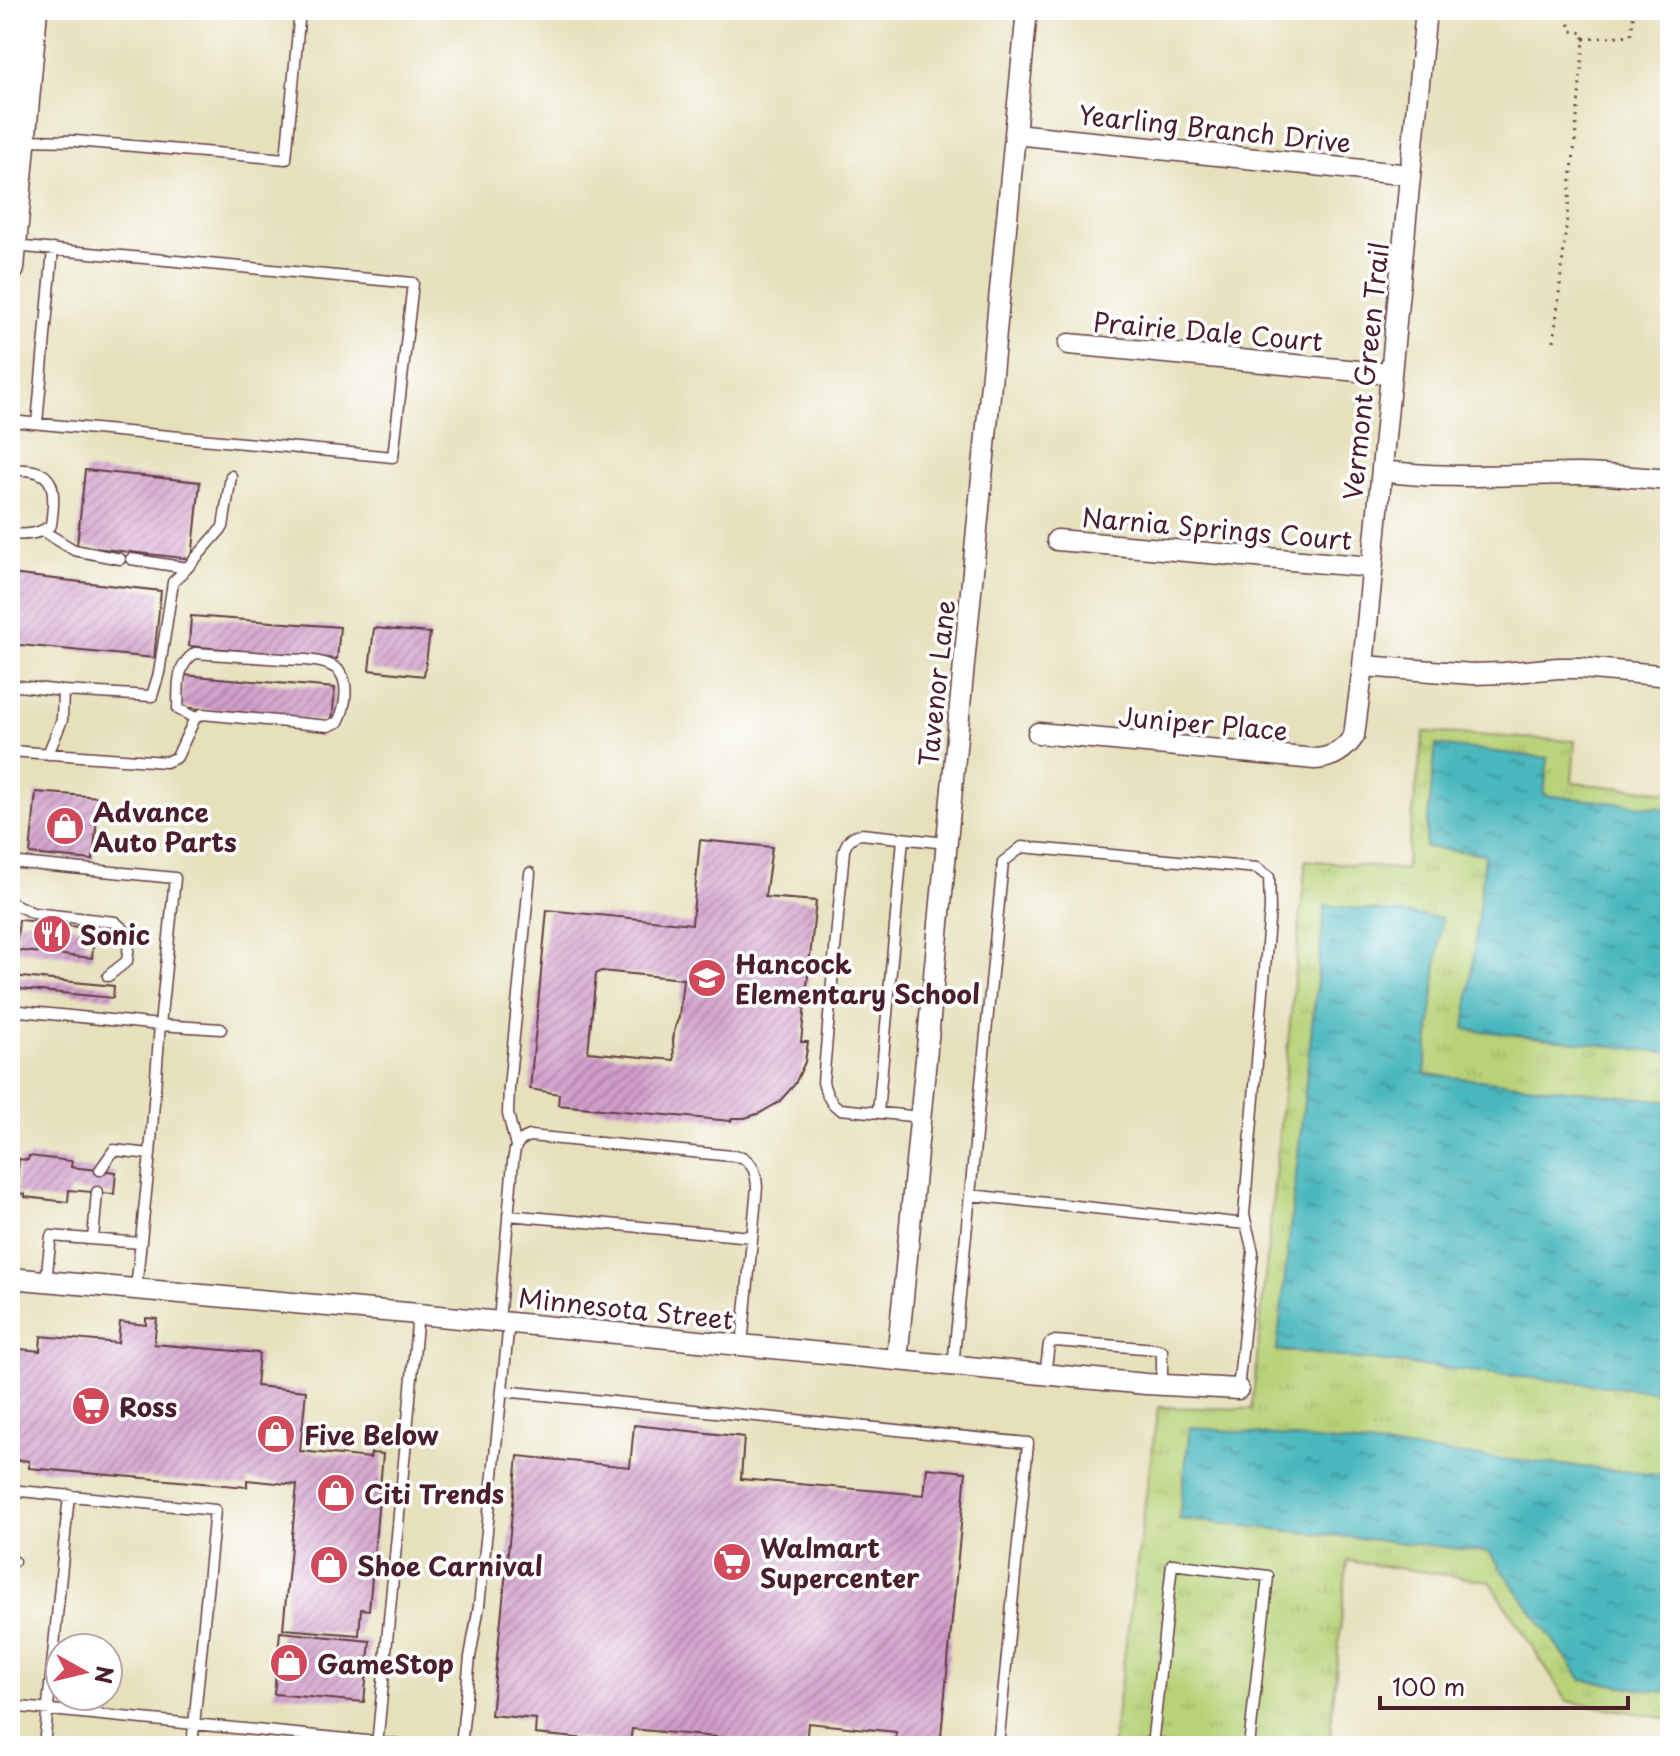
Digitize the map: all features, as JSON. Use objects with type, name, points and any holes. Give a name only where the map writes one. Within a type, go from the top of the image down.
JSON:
[{"type":"main road","points":[[11,247],[33,10]]},
{"type":"street","name":"Tavenor Lane","points":[[897,1360],[1027,10]]},
{"type":"street","name":"Vermont Green Trail","points":[[1354,736],[1426,10]]},
{"type":"street","name":"Yearling Branch Drive","points":[[1015,134],[1410,175]]},
{"type":"street","name":"Prairie Dale Court","points":[[1069,344],[1391,374]]},
{"type":"street","points":[[1382,471],[1461,477],[1581,474],[1670,480]]},
{"type":"street","name":"Narnia Springs Court","points":[[1057,540],[1372,567]]},
{"type":"street","points":[[1363,666],[1473,674],[1581,668],[1670,676]]},
{"type":"street","name":"Juniper Place","points":[[1038,733],[1315,759],[1335,755],[1354,736]]},
{"type":"street","name":"Minnesota Street","points":[[13,1278],[1045,1375],[1238,1389]]},
{"type":"lane","points":[[20,140],[75,141],[286,159],[300,10]]},
{"type":"lane","points":[[10,421],[393,457],[413,283],[11,247]]},
{"type":"lane","points":[[37,423],[53,249]]},
{"type":"lane","points":[[10,470],[43,473],[51,481],[55,500],[51,525],[43,531],[27,535],[10,534]]},
{"type":"lane","points":[[10,685],[152,696],[159,673],[173,582],[223,527],[231,476]]},
{"type":"lane","points":[[43,531],[74,550],[187,568]]},
{"type":"lane","points":[[10,751],[166,762],[177,757],[195,718],[202,714],[328,726],[338,722],[345,710],[344,677],[334,666],[313,661],[195,653],[186,659],[180,670],[178,709],[195,718]]},
{"type":"lane","points":[[48,754],[62,720],[63,691]]},
{"type":"lane","points":[[921,1117],[840,1109],[833,1105],[825,1091],[823,1082],[844,850],[848,840],[861,834],[947,843]]},
{"type":"lane","points":[[878,1113],[903,839]]},
{"type":"lane","points":[[953,1366],[1003,862],[1022,847],[1257,868],[1269,877],[1270,909],[1244,1215],[1253,1252],[1238,1389]]},
{"type":"lane","points":[[10,862],[175,878],[136,1289]]},
{"type":"lane","points":[[461,1746],[503,1391],[508,1215],[516,1146],[508,1114],[509,1087],[530,873]]},
{"type":"lane","points":[[12,903],[33,913],[115,922],[130,935],[127,961],[108,976]]},
{"type":"lane","points":[[10,1010],[221,1029]]},
{"type":"lane","points":[[516,1146],[521,1139],[530,1136],[742,1157],[750,1163],[756,1174],[757,1187],[742,1345]]},
{"type":"lane","points":[[100,1170],[114,1150],[150,1154]]},
{"type":"lane","points":[[93,1239],[97,1192]]},
{"type":"lane","points":[[970,1195],[1246,1224]]},
{"type":"lane","points":[[508,1215],[752,1237]]},
{"type":"lane","points":[[46,1281],[51,1236],[141,1243]]},
{"type":"lane","points":[[10,1317],[13,1317],[13,1278]]},
{"type":"lane","points":[[377,1744],[418,1314]]},
{"type":"lane","points":[[1045,1375],[1049,1344],[1055,1341],[1156,1349],[1162,1351],[1162,1385]]},
{"type":"lane","points":[[503,1391],[1028,1443],[998,1746]]},
{"type":"lane","points":[[10,1490],[215,1510],[192,1746]]},
{"type":"lane","points":[[55,1632],[69,1495]]},
{"type":"lane","points":[[1152,1746],[1172,1564],[1268,1576],[1249,1746]]},
{"type":"lane","points":[[10,1706],[44,1709]]},
{"type":"lane","points":[[44,1746],[47,1712]]},
{"type":"lane","points":[[78,1712],[418,1746]]},
{"type":"path","points":[[1554,341],[1584,39],[1584,33],[1571,31],[1567,10]]},
{"type":"path","points":[[1584,39],[1631,35],[1634,10]]},
{"type":"green space","points":[[1424,732],[1575,741],[1572,783],[1670,792],[1670,1719],[1567,1701],[1490,1581],[1347,1561],[1329,1746],[1112,1746],[1158,1407],[1252,1409],[1306,860],[1405,870]]},
{"type":"water","points":[[1436,745],[1548,758],[1544,795],[1670,809],[1670,1053],[1465,1029],[1485,854],[1425,847]]},
{"type":"water","points":[[1325,905],[1442,918],[1425,1074],[1670,1101],[1670,1393],[1277,1350]]},
{"type":"water","points":[[1190,1427],[1670,1476],[1670,1693],[1582,1680],[1489,1552],[1179,1519]]},
{"type":"building","points":[[85,470],[200,482],[192,559],[77,546]]},
{"type":"building","points":[[10,574],[161,591],[154,658],[10,644]]},
{"type":"building","points":[[191,616],[340,627],[337,659],[189,646]]},
{"type":"building","points":[[374,628],[430,633],[424,676],[369,670]]},
{"type":"building","points":[[183,675],[335,688],[332,722],[181,707]]},
{"type":"building","name":"Advance Auto Parts","points":[[36,792],[99,797],[93,860],[30,854]]},
{"type":"building","points":[[700,840],[772,847],[765,897],[816,901],[801,1042],[808,1042],[805,1062],[795,1084],[779,1102],[760,1113],[732,1118],[731,1121],[558,1105],[559,1094],[530,1089],[547,910],[692,924]],"holes":[[[601,971],[683,979],[673,1040],[674,1060],[588,1052],[596,974]]]},
{"type":"building","name":"Sonic","points":[[42,919],[52,920],[52,924],[87,928],[85,946],[93,947],[92,958],[13,950],[19,920],[42,922]]},
{"type":"building","points":[[11,976],[114,986],[113,998],[10,988]]},
{"type":"building","points":[[29,1156],[72,1161],[71,1167],[116,1172],[114,1194],[69,1190],[68,1202],[25,1197],[25,1194],[16,1193],[19,1159],[28,1160]]},
{"type":"building","points":[[146,1318],[157,1319],[154,1344],[259,1353],[256,1386],[306,1391],[300,1451],[370,1458],[371,1453],[383,1454],[369,1610],[361,1609],[359,1635],[283,1629],[297,1485],[247,1480],[247,1487],[29,1468],[29,1461],[10,1459],[10,1348],[40,1351],[41,1336],[118,1343],[120,1322],[146,1325]]},
{"type":"building","name":"Walmart Supercenter","points":[[634,1425],[744,1437],[741,1479],[924,1495],[927,1468],[966,1472],[941,1736],[975,1739],[975,1746],[895,1746],[896,1732],[808,1723],[806,1746],[735,1746],[736,1739],[632,1729],[630,1743],[535,1734],[536,1719],[491,1715],[518,1456],[630,1467]]},
{"type":"building","points":[[280,1632],[370,1641],[364,1702],[274,1694]]},
{"type":"building","points":[[1579,1739],[1611,1744],[1611,1746],[1569,1746]]},
{"type":"place","name":"Advance Auto Parts","points":[[65,826]]},
{"type":"place","name":"Sonic","points":[[52,934]]},
{"type":"place","name":"Hancock Elementary School","points":[[707,978]]},
{"type":"place","name":"Ross","points":[[91,1406]]},
{"type":"place","name":"Five Below","points":[[276,1434]]},
{"type":"place","name":"Citi Trends","points":[[336,1493]]},
{"type":"place","name":"Walmart Supercenter","points":[[732,1562]]},
{"type":"place","name":"Shoe Carnival","points":[[329,1565]]},
{"type":"place","name":"GameStop","points":[[289,1663]]}]
